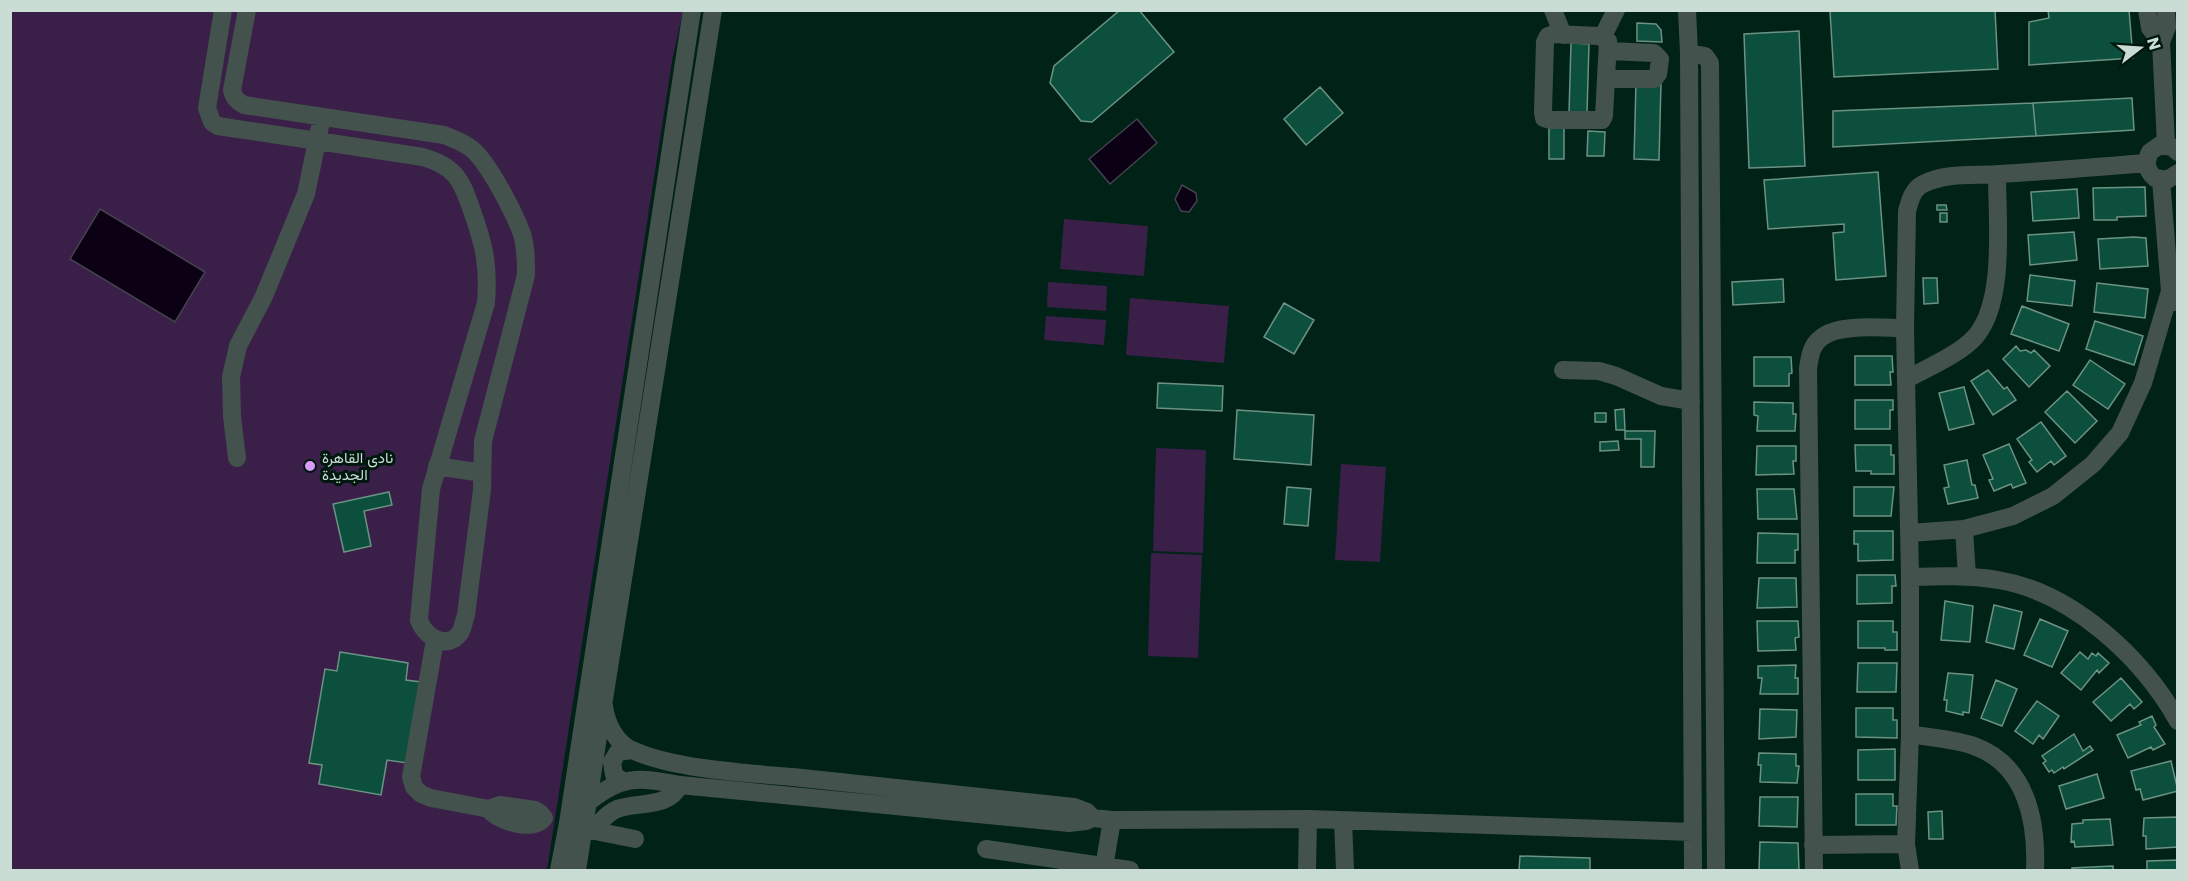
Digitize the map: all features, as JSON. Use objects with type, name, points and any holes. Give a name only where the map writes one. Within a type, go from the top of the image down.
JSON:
[{"type":"street","points":[[577,870],[692,10]]},
{"type":"street","points":[[559,870],[581,827],[586,804],[713,10]]},
{"type":"street","points":[[1553,10],[1563,34]]},
{"type":"street","points":[[1607,78],[1654,79],[1658,74],[1660,59],[1654,53],[1606,44],[1563,34],[1551,34],[1545,42],[1544,118],[1602,120],[1607,78],[1606,44],[1616,10]]},
{"type":"street","points":[[1687,10],[1693,870]]},
{"type":"street","points":[[1910,533],[1964,529],[2013,516],[2053,496],[2093,465],[2120,433],[2143,383],[2170,291],[2169,176],[2151,174],[2146,163],[2150,152],[2160,145],[2172,148],[2170,68],[2161,42],[2150,28],[2147,10]]},
{"type":"street","points":[[2161,42],[2167,27],[2166,10]]},
{"type":"street","points":[[218,12],[246,15],[233,84],[234,97],[238,102],[244,105],[444,135],[458,140],[482,159],[522,235],[526,255],[526,275],[483,441],[481,498],[466,615],[460,633],[455,638],[445,641],[435,640],[422,631],[418,620],[428,512],[437,466],[486,303],[488,283],[484,243],[467,197],[455,176],[435,161],[423,157],[225,129],[212,122],[207,108],[218,12]]},
{"type":"street","points":[[1689,54],[1705,56],[1710,63],[1716,870]]},
{"type":"street","points":[[237,458],[232,416],[231,377],[238,346],[264,296],[306,194],[322,117]]},
{"type":"street","points":[[1910,870],[1906,844],[1910,734],[1910,533],[1905,227],[1912,194],[1920,185],[1938,178],[1959,175],[2146,163]]},
{"type":"street","points":[[1907,379],[1962,348],[1974,338],[1990,309],[1994,295],[1997,261],[1997,174]]},
{"type":"street","points":[[2170,291],[2178,309]]},
{"type":"street","points":[[1814,870],[1808,368],[1810,352],[1820,338],[1834,330],[1905,328]]},
{"type":"street","points":[[1563,369],[1599,371],[1661,396],[1691,401]]},
{"type":"street","points":[[437,466],[482,473]]},
{"type":"street","points":[[1964,529],[1967,576]]},
{"type":"street","points":[[1910,577],[1967,576],[2000,580],[2049,596],[2093,624],[2132,659],[2165,700],[2178,721]]},
{"type":"street","points":[[435,640],[411,777],[414,787],[421,794],[489,809],[498,818],[532,825],[539,824],[544,818],[635,839]]},
{"type":"street","points":[[604,696],[607,721],[617,737],[631,750]]},
{"type":"street","points":[[1910,734],[1972,745],[1998,759],[2017,782],[2030,809],[2035,828],[2036,870]]},
{"type":"street","points":[[624,782],[614,775],[612,762],[618,752],[631,750],[667,761],[741,772],[1074,807],[1087,812],[1093,818]]},
{"type":"street","points":[[586,804],[604,790],[624,782],[647,779],[680,785],[1069,823],[1093,818],[1112,820],[1308,819],[1693,832]]},
{"type":"street","points":[[581,827],[614,811],[666,800],[680,785]]},
{"type":"street","points":[[1307,870],[1308,819]]},
{"type":"street","points":[[1104,867],[1112,820]]},
{"type":"street","points":[[1343,821],[1345,870]]},
{"type":"street","points":[[1813,845],[1906,844]]},
{"type":"street","points":[[986,849],[1130,870]]},
{"type":"shaded area","name":"نادى القاهرة الجديدة","points":[[10,11],[683,11],[672,61],[547,870],[11,870]]},
{"type":"shaded area","points":[[1137,119],[1157,143],[1110,184],[1089,159]]},
{"type":"shaded area","points":[[1182,185],[1196,193],[1197,201],[1189,212],[1181,211],[1175,199]]},
{"type":"shaded area","points":[[100,209],[205,272],[175,322],[70,259]]},
{"type":"shaded area","points":[[1064,219],[1148,226],[1144,276],[1060,269]]},
{"type":"shaded area","points":[[1048,282],[1107,286],[1106,311],[1047,307]]},
{"type":"shaded area","points":[[1130,298],[1229,306],[1224,363],[1126,355]]},
{"type":"shaded area","points":[[1046,316],[1106,320],[1104,345],[1044,340]]},
{"type":"shaded area","points":[[1156,448],[1206,450],[1203,553],[1153,551]]},
{"type":"shaded area","points":[[1341,464],[1386,467],[1380,562],[1335,560]]},
{"type":"shaded area","points":[[1151,553],[1202,555],[1198,658],[1148,656]]},
{"type":"building","points":[[1120,10],[1139,10],[1174,52],[1092,122],[1081,121],[1050,83],[1054,66]]},
{"type":"building","points":[[1995,10],[1998,69],[1834,77],[1830,11]]},
{"type":"building","points":[[2048,10],[2129,10],[2133,58],[2029,65],[2029,22],[2049,18]]},
{"type":"building","points":[[1637,23],[1656,24],[1661,30],[1662,42],[1637,41]]},
{"type":"building","points":[[1799,31],[1805,166],[1749,168],[1744,34]]},
{"type":"building","points":[[1571,43],[1589,44],[1587,113],[1569,113]]},
{"type":"building","points":[[1636,82],[1661,83],[1659,160],[1634,159]]},
{"type":"building","points":[[1320,87],[1343,113],[1306,145],[1284,119]]},
{"type":"building","points":[[2132,98],[2134,130],[2036,136],[2033,103]]},
{"type":"building","points":[[2033,103],[2036,136],[1833,147],[1833,111]]},
{"type":"building","points":[[1549,126],[1564,126],[1564,159],[1549,159]]},
{"type":"building","points":[[1588,131],[1605,132],[1604,156],[1587,156]]},
{"type":"building","points":[[1878,172],[1886,276],[1836,280],[1833,233],[1844,232],[1844,224],[1768,229],[1764,180]]},
{"type":"building","points":[[2145,187],[2146,216],[2094,220],[2093,188]]},
{"type":"building","points":[[2077,189],[2079,218],[2033,221],[2031,192]]},
{"type":"building","points":[[1937,205],[1946,205],[1947,210],[1937,210]]},
{"type":"building","points":[[1940,213],[1947,213],[1947,222],[1940,222]]},
{"type":"building","points":[[2074,232],[2077,260],[2030,265],[2028,235]]},
{"type":"building","points":[[2146,238],[2148,266],[2100,269],[2098,239]]},
{"type":"building","points":[[2030,275],[2075,281],[2072,306],[2027,301]]},
{"type":"building","points":[[1923,278],[1937,278],[1938,303],[1924,304]]},
{"type":"building","points":[[1783,279],[1784,302],[1733,305],[1732,282]]},
{"type":"building","points":[[2097,283],[2148,289],[2145,318],[2094,312]]},
{"type":"building","points":[[1284,303],[1314,320],[1294,354],[1264,337]]},
{"type":"building","points":[[2022,306],[2069,324],[2059,351],[2011,334]]},
{"type":"building","points":[[2095,321],[2143,336],[2134,365],[2086,349]]},
{"type":"building","points":[[2016,346],[2020,351],[2026,350],[2031,353],[2034,350],[2050,366],[2029,387],[2003,359]]},
{"type":"building","points":[[1855,356],[1892,356],[1891,385],[1855,385]]},
{"type":"building","points":[[1754,357],[1791,357],[1792,373],[1789,374],[1789,386],[1754,386]]},
{"type":"building","points":[[2090,360],[2125,384],[2108,409],[2073,385]]},
{"type":"building","points":[[1988,370],[2004,389],[2007,387],[2016,400],[1993,415],[1971,381]]},
{"type":"building","points":[[1158,383],[1223,386],[1222,411],[1157,408]]},
{"type":"building","points":[[1964,387],[1974,424],[1949,430],[1939,393]]},
{"type":"building","points":[[2067,391],[2097,421],[2075,443],[2045,412]]},
{"type":"building","points":[[1855,400],[1893,400],[1893,410],[1890,410],[1890,429],[1855,429]]},
{"type":"building","points":[[1754,402],[1793,403],[1793,414],[1796,414],[1795,431],[1757,431],[1758,416],[1754,415]]},
{"type":"building","points":[[1624,409],[1625,430],[1616,430],[1615,410]]},
{"type":"building","points":[[1237,410],[1314,415],[1311,465],[1234,459]]},
{"type":"building","points":[[1595,413],[1606,413],[1606,422],[1595,422]]},
{"type":"building","points":[[2041,422],[2066,456],[2054,465],[2051,461],[2037,472],[2029,462],[2032,460],[2017,439]]},
{"type":"building","points":[[1625,431],[1655,431],[1654,467],[1641,467],[1641,439],[1625,439]]},
{"type":"building","points":[[1618,441],[1619,450],[1600,451],[1600,442]]},
{"type":"building","points":[[2009,444],[2026,483],[2013,488],[2011,484],[1994,491],[1989,480],[1993,479],[1983,455]]},
{"type":"building","points":[[1855,445],[1891,445],[1891,455],[1894,455],[1894,474],[1871,474],[1871,471],[1856,471]]},
{"type":"building","points":[[1757,446],[1796,446],[1796,461],[1793,461],[1794,474],[1756,475]]},
{"type":"building","points":[[1967,460],[1972,485],[1975,485],[1978,498],[1948,504],[1944,488],[1949,487],[1944,465]]},
{"type":"building","points":[[1287,487],[1311,489],[1308,526],[1284,524]]},
{"type":"building","points":[[1854,487],[1894,487],[1891,516],[1854,516]]},
{"type":"building","points":[[1757,489],[1794,489],[1797,519],[1758,519]]},
{"type":"building","points":[[389,492],[392,505],[364,511],[371,546],[344,552],[333,504]]},
{"type":"building","points":[[1854,531],[1893,531],[1893,560],[1858,561],[1858,544],[1854,544]]},
{"type":"building","points":[[1758,533],[1798,534],[1795,563],[1757,563]]},
{"type":"building","points":[[1857,575],[1895,575],[1896,586],[1892,586],[1892,603],[1857,604]]},
{"type":"building","points":[[1759,578],[1796,578],[1797,607],[1757,608]]},
{"type":"building","points":[[1945,601],[1973,606],[1970,642],[1941,640]]},
{"type":"building","points":[[1994,605],[2022,612],[2014,649],[1986,642]]},
{"type":"building","points":[[2040,619],[2068,631],[2052,667],[2024,655]]},
{"type":"building","points":[[1757,621],[1798,621],[1799,637],[1795,638],[1796,650],[1758,651]]},
{"type":"building","points":[[1858,621],[1893,621],[1893,632],[1897,632],[1897,650],[1858,648]]},
{"type":"building","points":[[340,652],[408,663],[406,680],[421,682],[407,763],[387,760],[381,795],[319,784],[322,765],[309,763],[325,669],[337,671]]},
{"type":"building","points":[[2080,652],[2088,659],[2092,653],[2096,656],[2098,653],[2109,663],[2099,673],[2097,670],[2081,690],[2061,673]]},
{"type":"building","points":[[1858,663],[1897,663],[1896,692],[1857,692]]},
{"type":"building","points":[[1796,665],[1795,678],[1798,678],[1798,694],[1760,694],[1762,678],[1758,678],[1758,666]]},
{"type":"building","points":[[1948,673],[1973,675],[1969,713],[1963,712],[1963,715],[1946,711],[1947,700],[1944,700]]},
{"type":"building","points":[[2121,678],[2142,702],[2134,709],[2130,704],[2111,721],[2093,702]]},
{"type":"building","points":[[1996,680],[2017,689],[2002,726],[1981,718]]},
{"type":"building","points":[[2037,701],[2059,716],[2043,739],[2039,735],[2033,744],[2015,731]]},
{"type":"building","points":[[1856,708],[1893,708],[1893,720],[1897,720],[1897,738],[1856,737]]},
{"type":"building","points":[[1760,709],[1797,710],[1796,737],[1759,739]]},
{"type":"building","points":[[2152,716],[2156,725],[2154,727],[2165,744],[2153,750],[2151,747],[2128,758],[2117,735],[2141,725],[2139,722]]},
{"type":"building","points":[[2074,734],[2083,751],[2090,746],[2093,750],[2064,769],[2063,767],[2054,773],[2052,770],[2049,772],[2043,763],[2046,761],[2042,756]]},
{"type":"building","points":[[1895,749],[1895,780],[1858,780],[1858,750]]},
{"type":"building","points":[[1759,753],[1796,754],[1796,766],[1799,766],[1797,783],[1760,782]]},
{"type":"building","points":[[2171,761],[2178,791],[2143,800],[2140,789],[2136,790],[2131,771]]},
{"type":"building","points":[[2097,774],[2104,798],[2066,809],[2059,786]]},
{"type":"building","points":[[1856,794],[1893,794],[1893,806],[1897,806],[1896,825],[1856,825]]},
{"type":"building","points":[[1760,797],[1798,797],[1797,827],[1759,826]]},
{"type":"building","points":[[1942,811],[1943,839],[1929,839],[1928,812]]},
{"type":"building","points":[[2178,817],[2178,847],[2146,849],[2146,836],[2143,836],[2144,818]]},
{"type":"building","points":[[2110,819],[2113,845],[2075,847],[2074,841],[2071,842],[2072,824],[2083,823],[2083,820]]},
{"type":"building","points":[[1760,842],[1798,843],[1799,870],[1759,870]]},
{"type":"building","points":[[1520,856],[1590,858],[1590,870],[1519,870]]},
{"type":"building","points":[[2178,860],[2178,870],[2147,870],[2147,861]]},
{"type":"building","points":[[2113,866],[2113,870],[2072,870],[2072,868]]},
{"type":"place","name":"نادى القاهرة الجديدة","points":[[310,466]]}]
